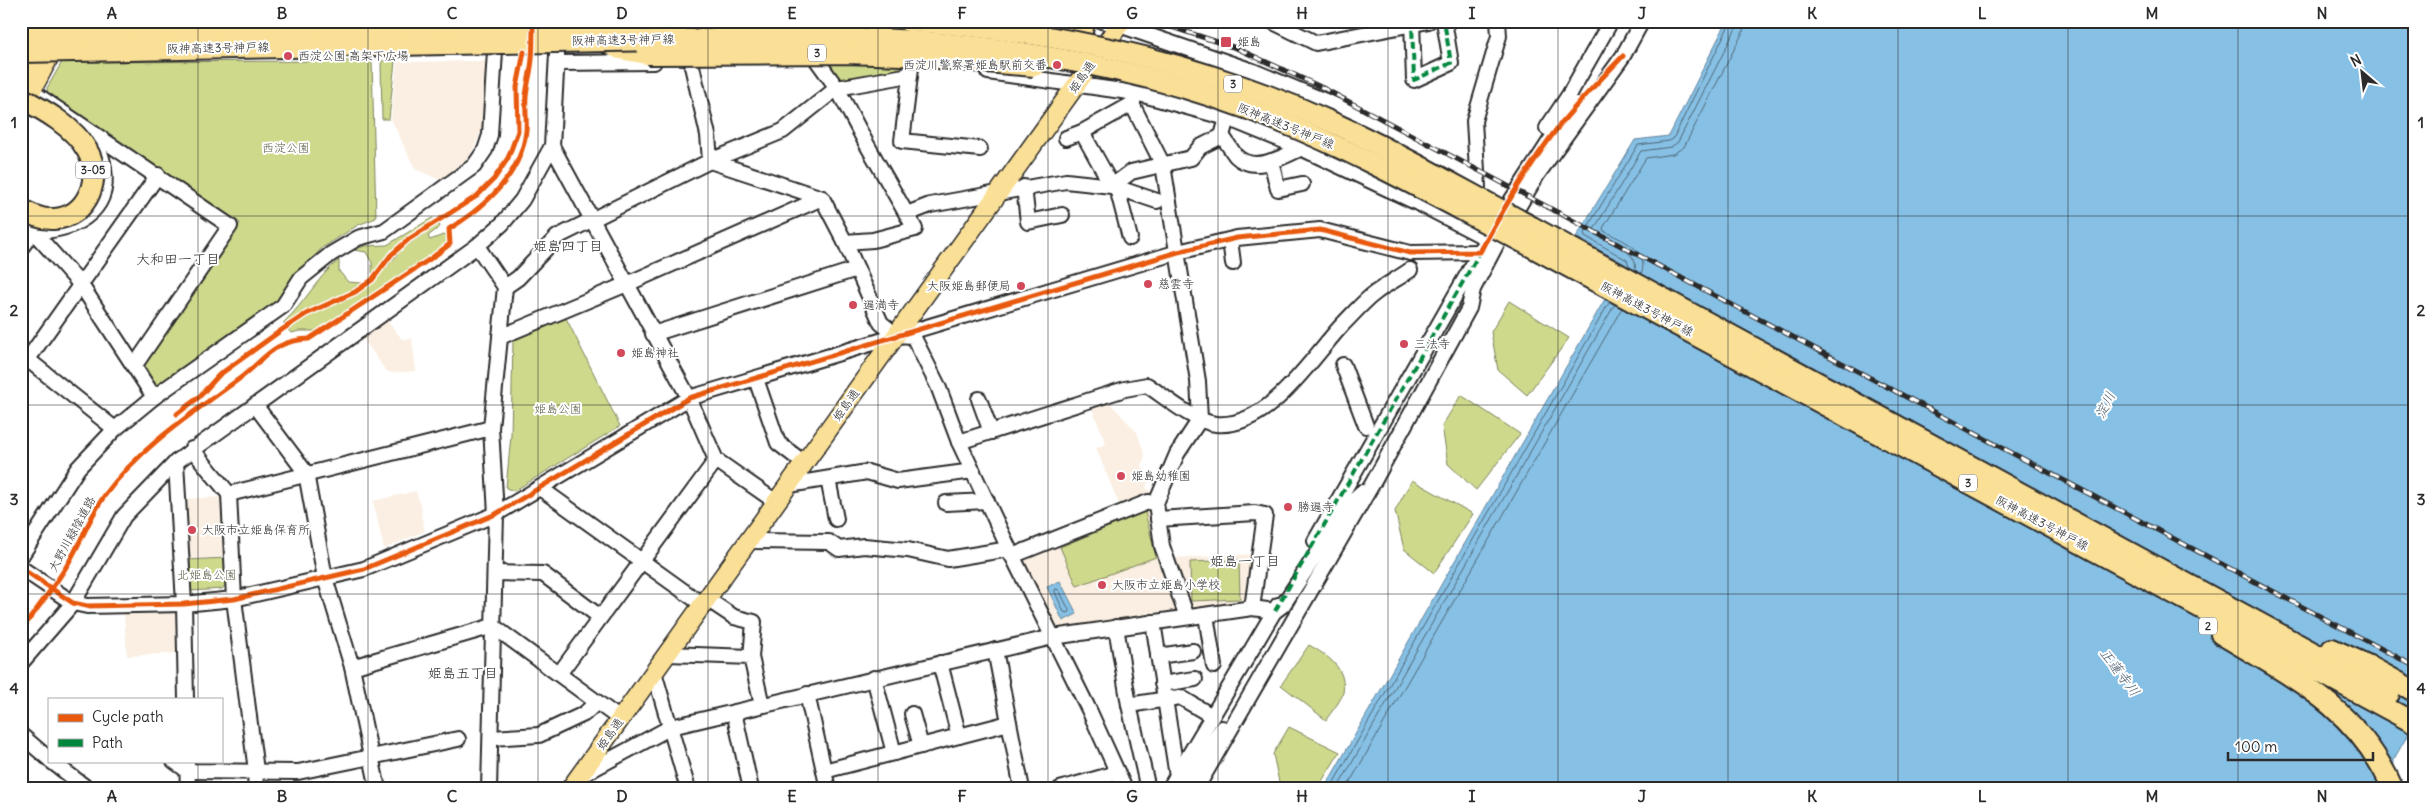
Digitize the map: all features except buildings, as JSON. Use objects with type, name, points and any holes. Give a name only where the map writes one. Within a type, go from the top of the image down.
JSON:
[{"type":"highway","name":"3","points":[[573,21],[588,34],[620,49],[647,54],[801,53],[901,55],[1047,67],[1179,86]]},
{"type":"highway","name":"阪神高速3号神戸線","points":[[21,34],[641,21]]},
{"type":"highway","name":"阪神高速3号神戸線","points":[[908,21],[1000,30],[1071,40],[1128,52],[1237,86],[1338,125],[1523,222],[2240,612],[2359,661],[2409,704],[2414,724]]},
{"type":"highway","name":"3","points":[[1042,21],[1083,28],[1178,59],[1289,100],[1338,125]]},
{"type":"highway","name":"阪神高速3号神戸線","points":[[21,52],[788,37],[877,38],[934,41],[1062,59],[1179,86],[1278,121],[1380,167],[2092,550],[2409,704]]},
{"type":"highway","name":"3-05","points":[[21,209],[44,219],[65,217],[74,213],[87,199],[94,180],[91,159],[81,142],[25,91]]},
{"type":"highway","name":"2","points":[[2092,550],[2135,582],[2308,686],[2327,700],[2360,734],[2393,789]]},
{"type":"main road","points":[[21,111],[25,91],[54,21]]},
{"type":"main road","points":[[25,91],[68,21]]},
{"type":"main road","name":"姫島通","points":[[575,782],[1120,23]]},
{"type":"street","points":[[21,556],[78,468],[115,429],[154,397],[283,306],[301,278],[331,254],[358,238],[384,231],[474,166],[490,135],[497,21]]},
{"type":"street","points":[[21,663],[73,603],[124,516],[176,462],[477,246],[502,224],[522,200],[552,146],[560,21]]},
{"type":"street","points":[[917,21],[902,141],[980,149]]},
{"type":"street","points":[[1101,21],[1120,23],[1225,61],[1362,118],[1477,180]]},
{"type":"street","points":[[1270,21],[1293,26],[1316,43],[1355,28],[1429,21]]},
{"type":"street","points":[[1412,22],[1414,80],[1451,63],[1444,21]]},
{"type":"street","points":[[1488,239],[1479,216],[1474,121],[1498,36],[1498,21]]},
{"type":"street","points":[[1537,144],[1569,95],[1611,21]]},
{"type":"street","points":[[1196,789],[1374,481],[1469,308],[1473,289],[1500,237],[1537,176],[1623,56],[1642,21]]},
{"type":"street","points":[[1178,782],[1212,716],[1528,172],[1558,127],[1623,56]]},
{"type":"street","points":[[816,59],[837,88],[915,229],[872,240],[845,242]]},
{"type":"street","points":[[557,63],[903,59],[910,70]]},
{"type":"street","points":[[1114,187],[1131,172],[1191,158],[1200,147],[1222,136],[1227,118],[1225,61]]},
{"type":"street","points":[[691,62],[708,135],[710,161]]},
{"type":"street","points":[[505,287],[518,278],[557,237],[710,161],[783,132],[837,88],[910,70],[1023,76],[1077,84],[1134,99],[1227,118],[1301,148],[1424,206],[1488,239]]},
{"type":"street","points":[[25,91],[158,175],[230,226],[135,365]]},
{"type":"street","points":[[1066,138],[1082,132],[1134,99]]},
{"type":"street","points":[[1134,99],[1163,165],[1198,381],[1200,419],[1177,454],[1156,502],[1162,546],[1187,616]]},
{"type":"street","points":[[1222,136],[1236,156],[1243,161],[1260,165],[1301,148],[1362,118]]},
{"type":"street","points":[[1082,132],[1114,187],[1130,238]]},
{"type":"street","points":[[33,231],[60,230],[72,226],[82,220],[98,203],[103,192],[104,168],[94,135]]},
{"type":"street","points":[[552,146],[689,398],[716,460],[776,502]]},
{"type":"street","points":[[710,161],[822,198],[845,242],[881,323],[896,335],[914,336],[938,386],[959,442],[1124,788]]},
{"type":"street","points":[[1271,161],[1278,189],[1302,184]]},
{"type":"street","points":[[115,429],[25,357],[81,285],[158,175]]},
{"type":"street","points":[[907,214],[930,205],[999,191],[1066,181],[1114,187],[1158,201]]},
{"type":"street","points":[[1024,188],[1028,222],[1062,215]]},
{"type":"street","points":[[500,337],[627,284],[822,198]]},
{"type":"street","points":[[21,223],[33,231],[81,285],[135,365],[154,397]]},
{"type":"street","points":[[21,568],[73,603],[87,606],[184,604],[234,600],[364,569],[496,514],[689,398],[1178,252],[1230,240],[1320,230],[1410,253],[1480,252]]},
{"type":"street","points":[[21,248],[33,231]]},
{"type":"street","points":[[1230,240],[1233,263]]},
{"type":"street","points":[[477,246],[505,287],[491,428],[496,514],[489,789]]},
{"type":"street","points":[[654,334],[856,269]]},
{"type":"street","points":[[959,442],[1124,389],[1147,386],[1200,419],[1216,424],[1236,422],[1253,416],[1269,405],[1307,368],[1342,325],[1372,296],[1410,270]]},
{"type":"street","points":[[1343,365],[1366,426]]},
{"type":"street","points":[[756,379],[778,443],[804,463]]},
{"type":"street","points":[[979,399],[992,432]]},
{"type":"street","points":[[255,405],[306,473],[325,578],[352,667],[378,789]]},
{"type":"street","points":[[229,494],[306,473],[491,428]]},
{"type":"street","points":[[192,449],[229,494],[234,600],[256,771],[254,789]]},
{"type":"street","points":[[559,674],[716,460]]},
{"type":"street","points":[[176,462],[184,604],[186,698]]},
{"type":"street","points":[[789,484],[867,472],[898,481],[973,472]]},
{"type":"street","points":[[828,478],[836,519]]},
{"type":"street","points":[[575,782],[671,727],[1052,637],[1252,608],[1274,611],[1284,605],[1350,503],[1374,481]]},
{"type":"street","points":[[540,488],[641,560],[705,602],[734,617],[754,622],[750,657],[762,705]]},
{"type":"street","points":[[946,503],[987,501]]},
{"type":"street","points":[[749,541],[830,542],[839,549],[864,546],[908,550],[948,559],[1011,552],[1148,502],[1156,502]]},
{"type":"street","points":[[1158,520],[1255,513],[1265,515],[1252,608]]},
{"type":"street","points":[[495,573],[543,574],[600,617]]},
{"type":"street","points":[[1206,615],[1214,666]]},
{"type":"street","points":[[1153,622],[1178,782]]},
{"type":"street","points":[[352,667],[493,626]]},
{"type":"street","points":[[493,626],[620,719]]},
{"type":"street","points":[[1116,627],[1129,704],[1148,789]]},
{"type":"street","points":[[995,650],[1022,789]]},
{"type":"street","points":[[1158,656],[1193,651]]},
{"type":"street","points":[[668,654],[750,657]]},
{"type":"street","points":[[940,662],[959,736]]},
{"type":"street","points":[[654,672],[688,789]]},
{"type":"street","points":[[874,678],[894,753]]},
{"type":"street","points":[[1162,684],[1195,679]]},
{"type":"street","points":[[806,694],[828,789]]},
{"type":"street","points":[[1129,704],[1180,696],[1212,716]]},
{"type":"street","points":[[491,738],[539,735],[584,714],[597,702]]},
{"type":"street","points":[[1169,789],[1178,782],[1226,723],[1243,709]]},
{"type":"street","points":[[734,712],[751,789]]},
{"type":"street","points":[[912,714],[921,746]]},
{"type":"street","points":[[824,771],[1008,723]]},
{"type":"street","points":[[21,736],[48,758]]},
{"type":"street","points":[[188,789],[188,766],[298,772],[458,739]]},
{"type":"street","points":[[53,762],[88,789]]},
{"type":"street","points":[[1060,789],[1117,773]]},
{"type":"shaded area","points":[[484,61],[488,65],[483,128],[470,156],[461,167],[442,181],[415,169],[391,119],[397,62]]},
{"type":"shaded area","points":[[385,318],[402,339],[412,339],[416,371],[392,373],[386,371],[362,337],[362,333]]},
{"type":"shaded area","points":[[1107,400],[1137,432],[1145,456],[1141,467],[1150,476],[1146,488],[1154,494],[1120,507],[1096,448],[1106,444],[1091,406]]},
{"type":"shaded area","points":[[416,491],[422,510],[421,514],[425,531],[384,549],[373,501]]},
{"type":"shaded area","points":[[222,497],[225,557],[185,559],[182,499]]},
{"type":"shaded area","name":"大阪市立姫島小学校","points":[[1150,507],[1179,614],[1056,630],[1020,560]]},
{"type":"shaded area","points":[[1254,554],[1245,605],[1199,609],[1190,605],[1172,558]]},
{"type":"shaded area","points":[[177,611],[180,653],[127,656],[124,614]]},
{"type":"green space","name":"西淀公園","points":[[372,61],[376,218],[358,225],[322,248],[300,272],[278,302],[160,387],[154,385],[144,363],[240,223],[48,94],[47,88],[62,62]]},
{"type":"green space","points":[[381,61],[395,61],[389,119],[382,119]]},
{"type":"green space","points":[[825,61],[901,64],[904,69],[899,74],[838,85]]},
{"type":"green space","points":[[432,218],[434,219],[432,221],[403,241],[387,256],[372,276],[372,263],[366,252],[354,250],[365,246],[387,245]]},
{"type":"green space","points":[[439,224],[440,227],[428,236],[430,240],[446,234],[447,243],[439,250],[317,331],[292,333],[289,331],[289,329],[307,316],[348,299],[372,283],[405,246]]},
{"type":"green space","points":[[339,260],[339,271],[348,282],[362,283],[345,294],[284,324],[324,274]]},
{"type":"green space","points":[[1509,301],[1569,338],[1527,395],[1498,370],[1491,332]]},
{"type":"green space","name":"姫島公園","points":[[565,316],[620,426],[514,491],[506,488],[511,435],[513,341]]},
{"type":"green space","points":[[1461,395],[1520,434],[1476,490],[1448,464],[1442,426]]},
{"type":"green space","points":[[1412,480],[1473,514],[1434,573],[1404,549],[1395,511]]},
{"type":"green space","points":[[1145,512],[1156,557],[1077,586],[1060,547]]},
{"type":"green space","name":"北姫島公園","points":[[226,558],[227,583],[222,589],[191,591],[188,588],[186,560]]},
{"type":"green space","points":[[1239,560],[1240,599],[1191,601],[1190,562]]},
{"type":"green space","points":[[1309,645],[1329,658],[1342,676],[1342,696],[1326,720],[1281,685]]},
{"type":"green space","points":[[1289,727],[1340,752],[1317,789],[1286,789],[1279,782],[1273,754]]},
{"type":"water","points":[[1727,21],[2414,21],[2414,724],[2394,759],[2393,789],[1324,789],[1625,264],[1576,237],[1635,140],[1669,136]]},
{"type":"water","points":[[1060,581],[1077,614],[1063,621],[1047,587]]},
{"type":"railway","points":[[1153,21],[1236,48],[1323,88],[2414,666]]},
{"type":"marked path","points":[[1429,21],[1412,23],[1414,80],[1451,63],[1444,21]]},
{"type":"marked path","points":[[1275,611],[1480,252]]},
{"type":"cycle path","name":"大野川緑陰道路","points":[[21,630],[64,571],[105,495],[150,446],[248,372],[277,347],[296,340],[309,339],[433,257],[450,244],[449,229],[476,211],[499,189],[509,176],[523,147],[526,131],[526,101],[532,59],[533,21]]},
{"type":"cycle path","points":[[177,414],[199,397],[219,375],[283,329],[306,314],[355,292],[372,280],[391,255],[409,239],[477,196],[494,179],[508,158],[518,131],[517,87],[524,52]]},
{"type":"cycle path","points":[[21,568],[73,603],[87,606],[184,604],[234,599],[364,569],[496,514],[689,398],[1178,252],[1237,238],[1320,230],[1410,253],[1480,252],[1537,156],[1574,108],[1623,56]]},
{"type":"place","name":"姫島","points":[[1226,42]]},
{"type":"place","name":"西淀公園 高架下広場","points":[[288,56]]},
{"type":"place","name":"西淀川警察署姫島駅前交番","points":[[1057,65]]},
{"type":"place","name":"慈雲寺","points":[[1148,284]]},
{"type":"place","name":"大阪姫島郵便局","points":[[1021,286]]},
{"type":"place","name":"遍満寺","points":[[853,305]]},
{"type":"place","name":"三法寺","points":[[1404,344]]},
{"type":"place","name":"姫島神社","points":[[621,353]]},
{"type":"place","name":"姫島幼稚園","points":[[1121,476]]},
{"type":"place","name":"勝遍寺","points":[[1288,507]]},
{"type":"place","name":"大阪市立姫島保育所","points":[[192,530]]},
{"type":"place","name":"大阪市立姫島小学校","points":[[1102,585]]},
{"type":"district","name":"姫島四丁目","points":[[568,246]]},
{"type":"district","name":"大和田一丁目","points":[[178,259]]},
{"type":"district","name":"姫島一丁目","points":[[1245,561]]},
{"type":"district","name":"姫島五丁目","points":[[463,673]]},
{"type":"water label","name":"淀川","points":[[2105,405]]},
{"type":"water label","name":"正蓮寺川","points":[[2120,672]]}]
